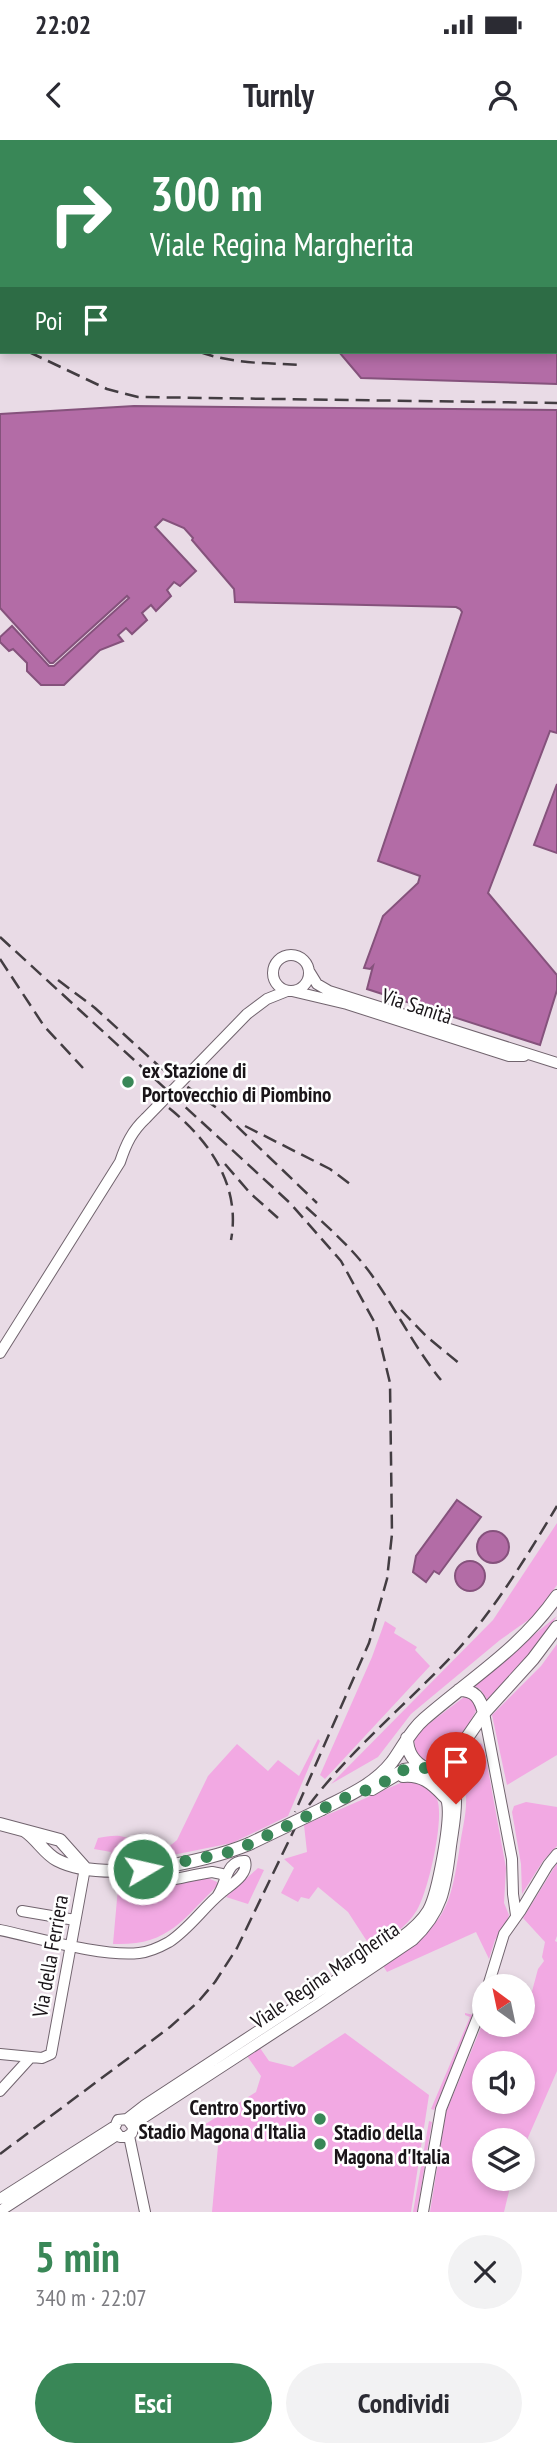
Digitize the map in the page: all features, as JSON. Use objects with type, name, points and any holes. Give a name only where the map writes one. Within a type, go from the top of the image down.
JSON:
[{"type":"main road","points":[[524,1637],[557,1596]]},
{"type":"main road","points":[[25,1831],[56,1860],[85,1868],[112,1871],[160,1867],[222,1854],[249,1844],[351,1795],[383,1772],[424,1719],[557,1612]]},
{"type":"main road","points":[[386,1782],[404,1770],[443,1765],[453,1758],[484,1713],[533,1659],[557,1627]]},
{"type":"main road","points":[[459,1690],[473,1692],[481,1701],[484,1713]]},
{"type":"main road","points":[[407,1738],[412,1758],[425,1768]]},
{"type":"main road","points":[[351,1795],[403,1776],[417,1776],[431,1782],[444,1796]]},
{"type":"main road","points":[[0,1824],[55,1839],[68,1846],[85,1868]]},
{"type":"main road","points":[[47,1851],[49,1843],[55,1839]]},
{"type":"street","name":"Via Sanità","points":[[273,974],[278,961],[290,955],[303,959],[317,984],[329,991],[557,1063]]},
{"type":"street","points":[[0,1353],[121,1158],[130,1148],[146,1118],[247,1014],[276,995],[305,985],[309,971]]},
{"type":"street","points":[[273,974],[276,983],[290,991]]},
{"type":"street","points":[[257,1006],[273,974]]},
{"type":"street","name":"Via Sanità","points":[[290,991],[331,1000],[509,1056],[530,1056]]},
{"type":"street","points":[[484,1713],[514,1871],[516,1914]]},
{"type":"street","points":[[467,1737],[481,1737],[490,1749]]},
{"type":"street","name":"Viale Regina Margherita","points":[[325,1993],[412,1940],[433,1918],[440,1905],[448,1875],[455,1820],[453,1758]]},
{"type":"street","points":[[425,1768],[444,1796]]},
{"type":"street","name":"Viale Regina Margherita","points":[[0,2211],[116,2130],[121,2119],[130,2127],[325,1993],[419,1922],[428,1910],[437,1885],[447,1805],[444,1796]]},
{"type":"street","points":[[491,1974],[501,1940],[557,1854]]},
{"type":"street","points":[[0,1930],[119,1953],[148,1951],[181,1934],[242,1874],[247,1866],[246,1861],[233,1864],[228,1870],[218,1895]]},
{"type":"street","name":"Via della Ferriera","points":[[30,2058],[48,2056],[52,2050],[85,1868]]},
{"type":"street","points":[[112,1871],[122,1879],[141,1883],[212,1872],[222,1874],[226,1880]]},
{"type":"street","points":[[22,1911],[75,1920]]},
{"type":"street","points":[[424,2212],[441,2109],[472,2032]]},
{"type":"street","points":[[0,2054],[30,2058]]},
{"type":"street","points":[[0,2091],[30,2058]]},
{"type":"street","points":[[116,2130],[123,2137],[130,2127]]},
{"type":"street","points":[[130,2127],[145,2212]]},
{"type":"street","name":"Viale Regina Margherita","points":[[0,2199],[116,2130]]},
{"type":"shaded area","points":[[341,354],[557,354],[557,384],[361,378]]},
{"type":"shaded area","points":[[134,406],[557,410],[557,733],[550,731],[488,893],[557,975],[557,990],[540,1045],[367,989],[373,966],[370,969],[364,968],[383,916],[418,883],[420,876],[378,861],[462,612],[460,609],[235,602],[234,589],[193,538],[184,528],[163,519],[155,527],[196,571],[180,586],[174,582],[167,590],[171,596],[156,611],[151,605],[142,613],[147,620],[132,634],[126,628],[118,635],[123,641],[100,650],[64,685],[41,685],[27,671],[27,663],[13,649],[9,651],[0,642],[0,637],[12,626],[49,666],[54,666],[129,598],[127,596],[53,663],[50,663],[0,608],[0,414]]},
{"type":"shaded area","points":[[557,784],[557,853],[534,845]]},
{"type":"shaded area","points":[[457,1500],[481,1517],[439,1574],[434,1571],[426,1582],[413,1572],[416,1556]]},
{"type":"shaded area","points":[[557,1523],[557,1585],[534,1616],[500,1640],[411,1714],[378,1757],[331,1784],[493,1620]]},
{"type":"shaded area","points":[[493,1531],[504,1536],[509,1547],[504,1558],[493,1563],[482,1558],[477,1547],[482,1536]]},
{"type":"shaded area","points":[[470,1561],[481,1565],[485,1576],[481,1587],[470,1591],[459,1587],[455,1576],[459,1565]]},
{"type":"shaded area","points":[[557,1616],[534,1650],[487,1700],[480,1689],[472,1685]]},
{"type":"shaded area","points":[[385,1621],[396,1628],[394,1633],[417,1647],[415,1650],[430,1666],[325,1779],[320,1775]]},
{"type":"shaded area","points":[[557,1644],[557,1755],[507,1785],[492,1715],[541,1666]]},
{"type":"shaded area","points":[[464,1697],[473,1700],[477,1707],[451,1750],[445,1757],[432,1763],[417,1756],[414,1740],[422,1729]]},
{"type":"shaded area","points":[[318,1739],[320,1741],[288,1816],[232,1843],[148,1860],[109,1865],[111,1852],[94,1849],[98,1838],[115,1836],[156,1848],[163,1848],[177,1840],[208,1776],[237,1744],[268,1771],[278,1760],[299,1776]]},
{"type":"shaded area","points":[[476,1741],[482,1744],[485,1753],[506,1868],[504,1903],[509,1915],[506,1925],[495,1940],[489,1959],[476,1932],[387,1972],[382,1964],[431,1928],[447,1904],[466,1809],[466,1797],[457,1766]]},
{"type":"shaded area","points":[[405,1781],[428,1788],[437,1799],[439,1822],[434,1855],[426,1888],[417,1910],[391,1937],[372,1949],[348,1912],[318,1887],[309,1899],[301,1897],[298,1902],[281,1893],[294,1868],[284,1859],[307,1852],[304,1825]]},
{"type":"shaded area","points":[[526,1802],[557,1807],[557,1846],[543,1861],[522,1894],[521,1864],[512,1812],[514,1806]]},
{"type":"shaded area","points":[[557,1863],[557,2071],[532,2128],[472,2128],[472,2191],[509,2191],[504,2212],[430,2212],[446,2112],[477,2037],[536,2037],[536,1976],[544,1961],[542,1957],[545,1942],[523,1918]]},
{"type":"shaded area","points":[[258,1868],[264,1870],[248,1904],[226,1897]]},
{"type":"shaded area","points":[[208,1878],[217,1882],[217,1886],[172,1929],[147,1941],[113,1944],[118,1888],[153,1888]]},
{"type":"shaded area","points":[[465,2015],[472,2015],[472,2020],[434,2110],[431,2109],[470,2017]]},
{"type":"shaded area","name":"Centro Sportivo Stadio Magona d'Italia","points":[[345,2033],[429,2095],[411,2212],[212,2212],[218,2146],[204,2125],[256,2092],[261,2076],[247,2056],[260,2048],[269,2061],[293,2067]]},
{"type":"shaded area","points":[[429,2121],[432,2122],[417,2212],[413,2212]]},
{"type":"railway","points":[[33,354],[107,389],[138,397],[557,403]]},
{"type":"railway","points":[[206,354],[238,361],[302,365]]},
{"type":"railway","points":[[0,937],[290,1203],[341,1261],[376,1325],[390,1383],[392,1534],[387,1579],[369,1643],[295,1812]]},
{"type":"railway","points":[[0,959],[44,1026],[83,1068]]},
{"type":"railway","points":[[58,980],[95,1008],[161,1068],[221,1111],[317,1203]]},
{"type":"railway","points":[[169,1108],[209,1150],[227,1183],[233,1220],[231,1240]]},
{"type":"railway","points":[[245,1126],[330,1169],[354,1187]]},
{"type":"railway","points":[[225,1164],[250,1193],[278,1218]]},
{"type":"railway","points":[[306,1207],[364,1265],[441,1380]]},
{"type":"railway","points":[[401,1310],[426,1336],[460,1364]]},
{"type":"railway","points":[[309,1805],[359,1748],[466,1641],[508,1585],[557,1506]]},
{"type":"railway","points":[[0,2154],[170,2027],[198,2002],[237,1948],[295,1828]]},
{"type":"place","name":"ex Stazione di Portovecchio di Piombino","points":[[128,1082]]},
{"type":"place","name":"Centro Sportivo Stadio Magona d'Italia","points":[[320,2119]]},
{"type":"place","name":"Stadio della Magona d'Italia","points":[[320,2144]]},
{"type":"route","points":[[143,1869],[239,1849],[351,1795],[374,1788],[398,1772],[437,1767],[453,1758],[456,1804]]}]
